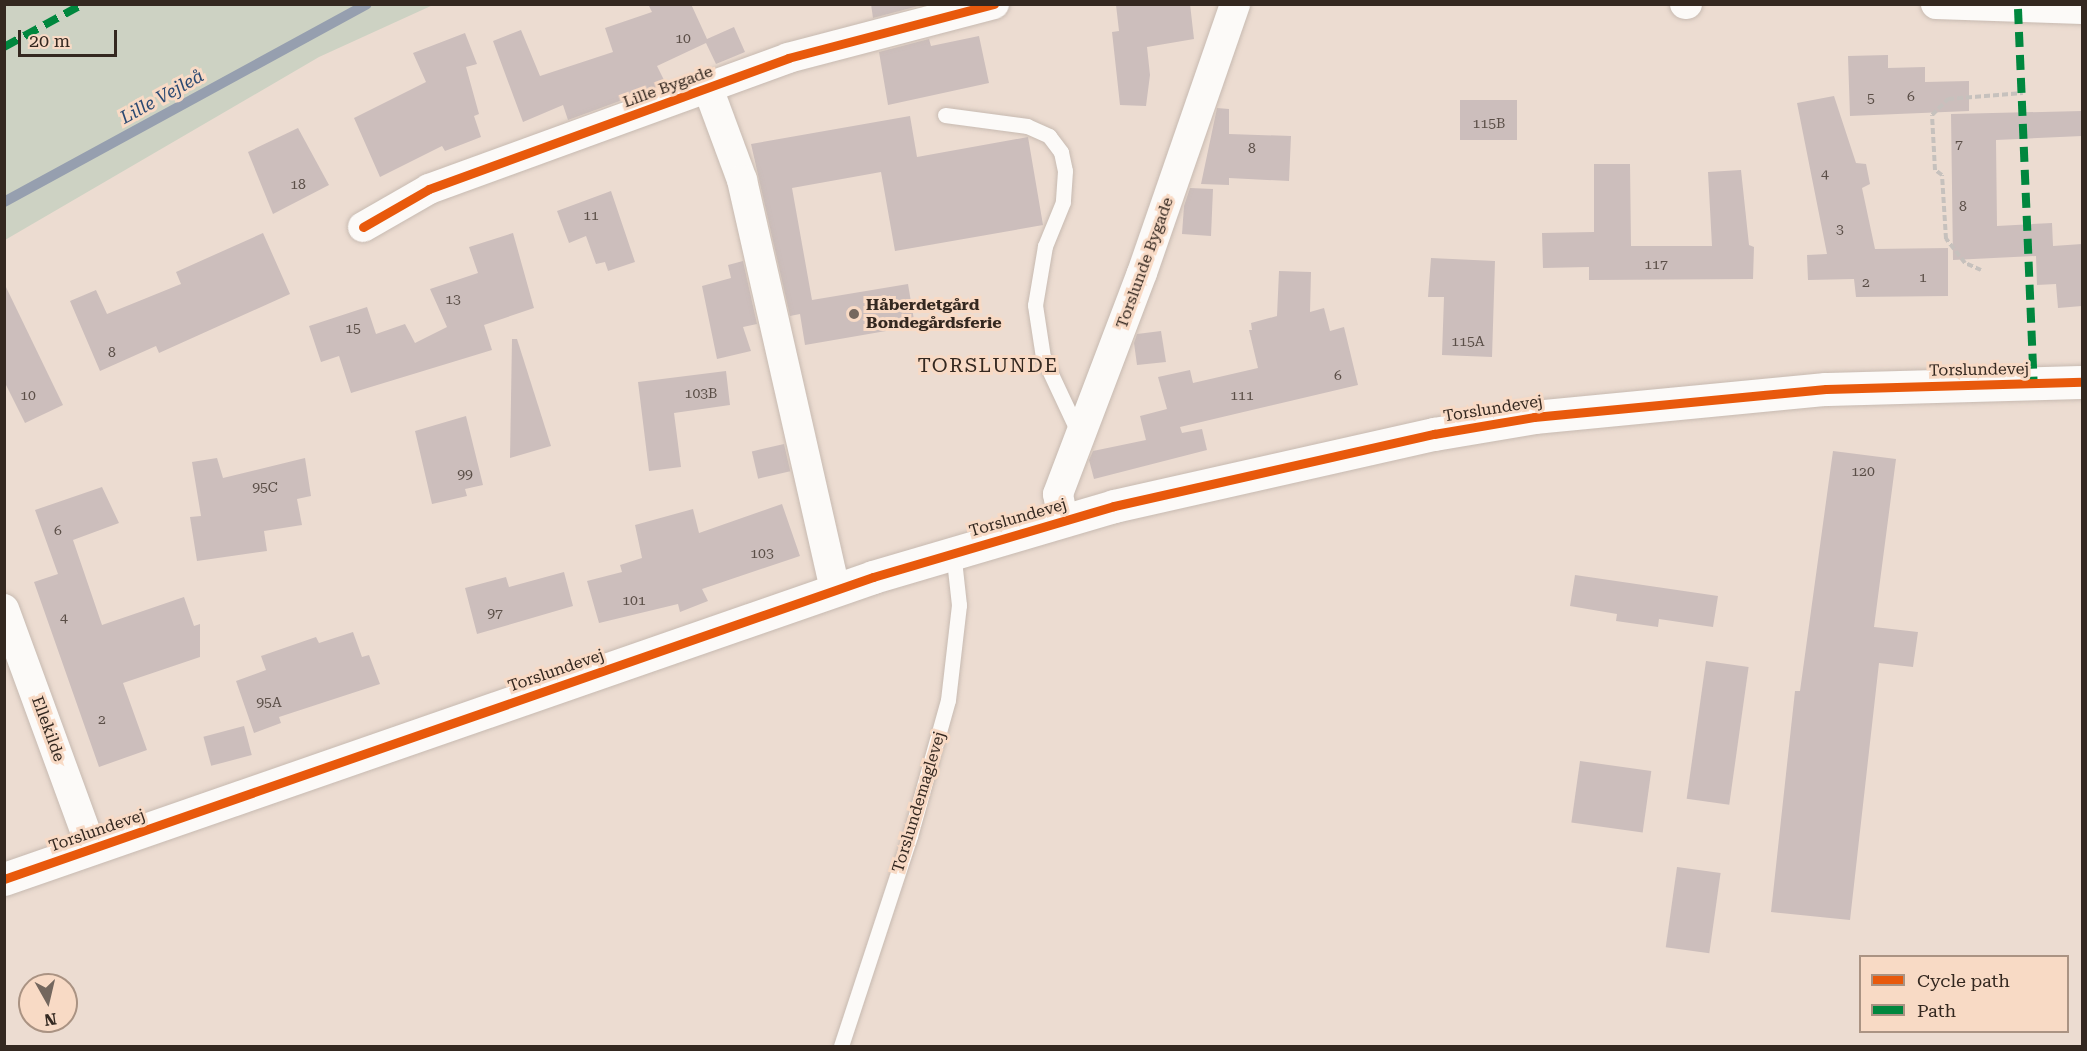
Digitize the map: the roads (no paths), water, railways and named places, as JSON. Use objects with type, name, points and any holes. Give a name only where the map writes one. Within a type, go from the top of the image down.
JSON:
[{"type":"street","name":"Lille Bygade","points":[[363,227],[429,189],[788,58],[994,4]]},
{"type":"street","name":"Torslunde Bygade","points":[[1063,520],[1058,494],[1142,273],[1235,4]]},
{"type":"street","points":[[1936,4],[2082,9]]},
{"type":"street","points":[[708,88],[742,180],[834,591]]},
{"type":"street","name":"Torslundevej","points":[[4,879],[834,591],[953,552],[1063,520],[1336,454],[1534,417],[1636,404],[1826,389],[2082,382]]},
{"type":"street","name":"Ellekilde","points":[[4,609],[92,849]]},
{"type":"lane","points":[[945,115],[1027,126],[1049,136],[1061,152],[1065,171],[1063,202],[1045,246],[1035,305],[1043,357],[1080,436]]},
{"type":"lane","name":"Torslundemaglevej","points":[[841,1047],[910,836],[948,700],[959,605],[953,552]]},
{"type":"waterway","name":"Lille Vejleå","points":[[4,202],[367,4]]},
{"type":"place","name":"Håberdetgård Bondegårdsferie","points":[[854,314]]},
{"type":"district","name":"TORSLUNDE","points":[[988,365]]}]
